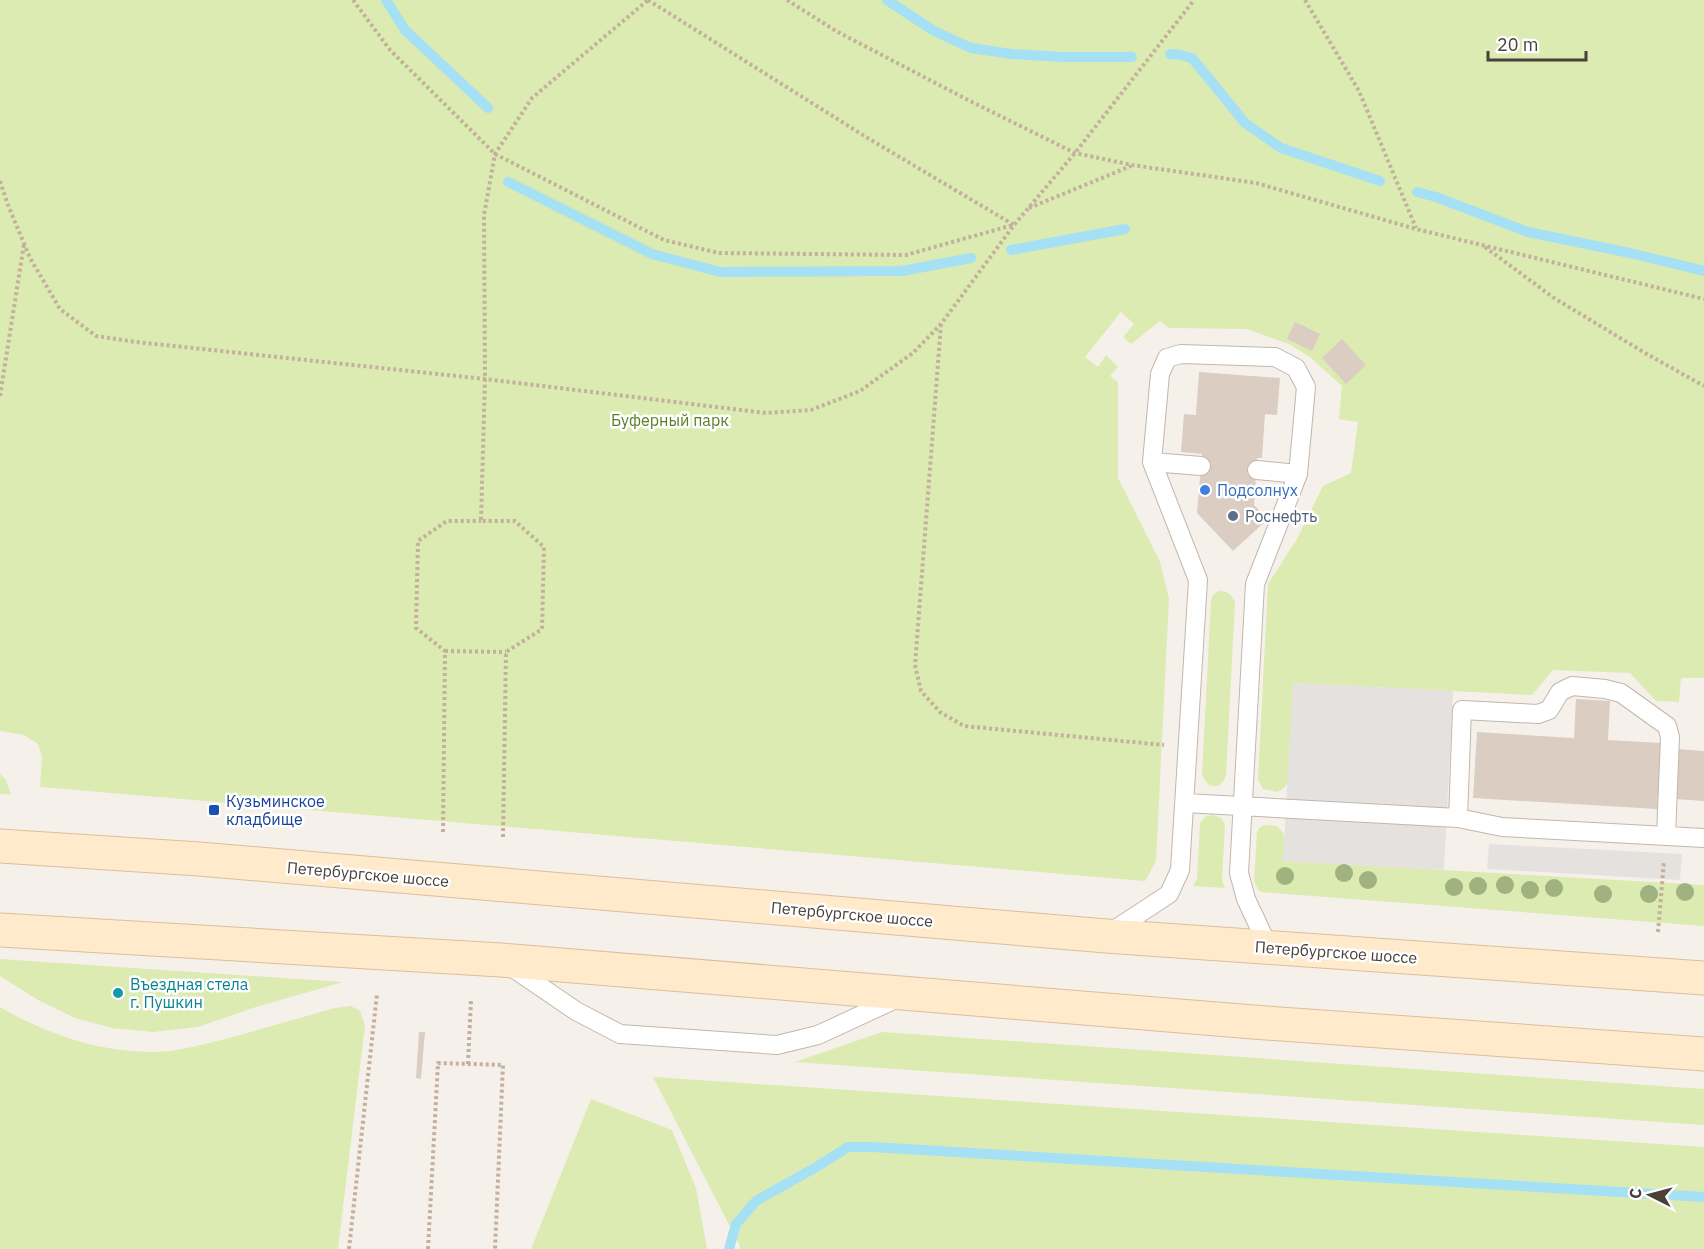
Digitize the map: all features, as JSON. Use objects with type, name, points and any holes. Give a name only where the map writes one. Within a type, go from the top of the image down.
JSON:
[{"type":"main road","name":"Петербургское шоссе","points":[[0,846],[211,860],[1106,936],[1704,978]]},
{"type":"main road","points":[[0,930],[501,960],[1277,1024],[1704,1054]]},
{"type":"lane","points":[[1106,936],[1169,894],[1180,870],[1198,580],[1152,462],[1161,374],[1167,358],[1181,354],[1275,357],[1296,368],[1306,387],[1298,474],[1255,584],[1239,873],[1246,900],[1269,948]]},
{"type":"lane","points":[[1152,462],[1201,466]]},
{"type":"lane","points":[[1257,470],[1298,474]]},
{"type":"lane","points":[[1458,819],[1462,710],[1538,714],[1549,710],[1560,692],[1572,686],[1621,693],[1667,726],[1670,737],[1666,836]]},
{"type":"lane","points":[[1185,802],[1458,819],[1502,827],[1704,838]]},
{"type":"lane","points":[[501,960],[576,1011],[620,1034],[777,1045],[818,1035],[908,994]]},
{"type":"path","points":[[353,0],[390,50],[495,154],[664,240],[719,253],[906,255],[1014,225]]},
{"type":"path","points":[[481,521],[485,379],[484,215],[495,154],[532,98],[648,0],[866,137],[1014,225]]},
{"type":"path","points":[[787,0],[836,31],[1075,153],[1132,165],[1256,183],[1416,228],[1704,299]]},
{"type":"path","points":[[0,181],[30,258],[60,309],[96,336],[766,413],[810,410],[860,391],[913,353],[941,324],[1014,225],[1075,153],[1194,0]]},
{"type":"path","points":[[1305,0],[1359,91],[1416,228]]},
{"type":"path","points":[[1029,208],[1132,165]]},
{"type":"path","points":[[0,396],[24,244]]},
{"type":"path","points":[[1482,245],[1554,298],[1704,386]]},
{"type":"path","points":[[941,324],[915,664],[921,691],[939,712],[964,726],[1188,747]]},
{"type":"path","points":[[447,521],[481,521],[515,521],[544,547],[542,629],[506,652],[445,651],[416,628],[418,541],[447,521]]},
{"type":"path","points":[[443,832],[445,651]]},
{"type":"path","points":[[503,837],[506,652]]},
{"type":"path","points":[[1658,932],[1666,836]]},
{"type":"path","points":[[349,1249],[377,994]]},
{"type":"path","points":[[468,1064],[471,1000]]},
{"type":"path","points":[[429,1249],[438,1063],[502,1065],[495,1249]]},
{"type":"green space","name":"Буферный парк","points":[[0,0],[1704,0],[1704,678],[1681,678],[1679,702],[1656,701],[1630,673],[1553,670],[1532,695],[1293,683],[1288,782],[1278,792],[1263,789],[1258,780],[1268,584],[1297,539],[1323,486],[1351,473],[1358,422],[1339,419],[1342,386],[1311,358],[1291,345],[1247,329],[1169,328],[1160,321],[1131,344],[1123,337],[1134,324],[1121,312],[1085,357],[1098,367],[1106,355],[1118,367],[1110,376],[1118,382],[1118,478],[1160,562],[1169,598],[1156,861],[1145,881],[40,787],[42,757],[38,744],[24,735],[0,731]]},
{"type":"green space","points":[[1219,591],[1229,594],[1235,602],[1226,775],[1221,784],[1214,786],[1207,783],[1202,774],[1211,601],[1213,595]]},
{"type":"green space","points":[[0,774],[6,780],[11,795],[0,794]]},
{"type":"green space","points":[[1213,815],[1221,818],[1225,824],[1222,880],[1225,888],[1193,886],[1197,879],[1200,823],[1206,816]]},
{"type":"green space","points":[[1264,825],[1277,826],[1284,834],[1284,861],[1704,885],[1704,926],[1261,892],[1254,881],[1257,833]]},
{"type":"green space","points":[[0,959],[343,982],[256,1007],[198,1027],[153,1032],[112,1028],[75,1018],[38,1000],[0,976]]},
{"type":"green space","points":[[351,1006],[360,1011],[365,1025],[338,1249],[0,1249],[0,1007],[18,1017],[74,1040],[113,1049],[153,1052],[201,1045],[335,1008]]},
{"type":"green space","points":[[882,1032],[1704,1089],[1704,1125],[795,1062]]},
{"type":"green space","points":[[653,1077],[1704,1147],[1704,1249],[739,1249],[740,1246]]},
{"type":"green space","points":[[591,1099],[672,1130],[696,1188],[707,1249],[531,1249]]},
{"type":"shaded area","points":[[1293,683],[1453,691],[1444,870],[1283,861]]},
{"type":"shaded area","points":[[1489,844],[1682,854],[1680,880],[1487,869]]},
{"type":"building","points":[[1295,322],[1320,334],[1312,351],[1287,339]]},
{"type":"building","points":[[1342,339],[1366,365],[1346,384],[1322,358]]},
{"type":"building","points":[[1199,372],[1280,378],[1277,415],[1265,414],[1262,458],[1257,458],[1254,505],[1268,519],[1233,551],[1197,513],[1202,454],[1181,452],[1184,414],[1196,415]]},
{"type":"building","points":[[1576,699],[1610,701],[1608,740],[1661,743],[1657,809],[1473,798],[1477,732],[1574,738]]},
{"type":"building","points":[[1677,749],[1704,751],[1704,801],[1675,799]]},
{"type":"building","points":[[419,1032],[425,1032],[421,1079],[416,1078]]},
{"type":"waterway","points":[[386,0],[405,30],[488,108]]},
{"type":"waterway","points":[[887,0],[934,31],[971,48],[1011,54],[1063,57],[1132,57]]},
{"type":"waterway","points":[[1170,54],[1192,58],[1245,123],[1281,148],[1380,181]]},
{"type":"waterway","points":[[508,182],[652,254],[720,272],[902,271],[971,258]]},
{"type":"waterway","points":[[1417,192],[1528,232],[1704,271]]},
{"type":"waterway","points":[[1011,250],[1125,229]]},
{"type":"waterway","points":[[729,1249],[736,1224],[756,1201],[848,1147],[1704,1197]]},
{"type":"place","name":"Подсолнух","points":[[1205,490]]},
{"type":"place","name":"Роснефть","points":[[1233,516]]},
{"type":"place","name":"Кузьминское кладбище","points":[[214,810]]},
{"type":"place","name":"Въездная стела г. Пушкин","points":[[118,993]]}]
